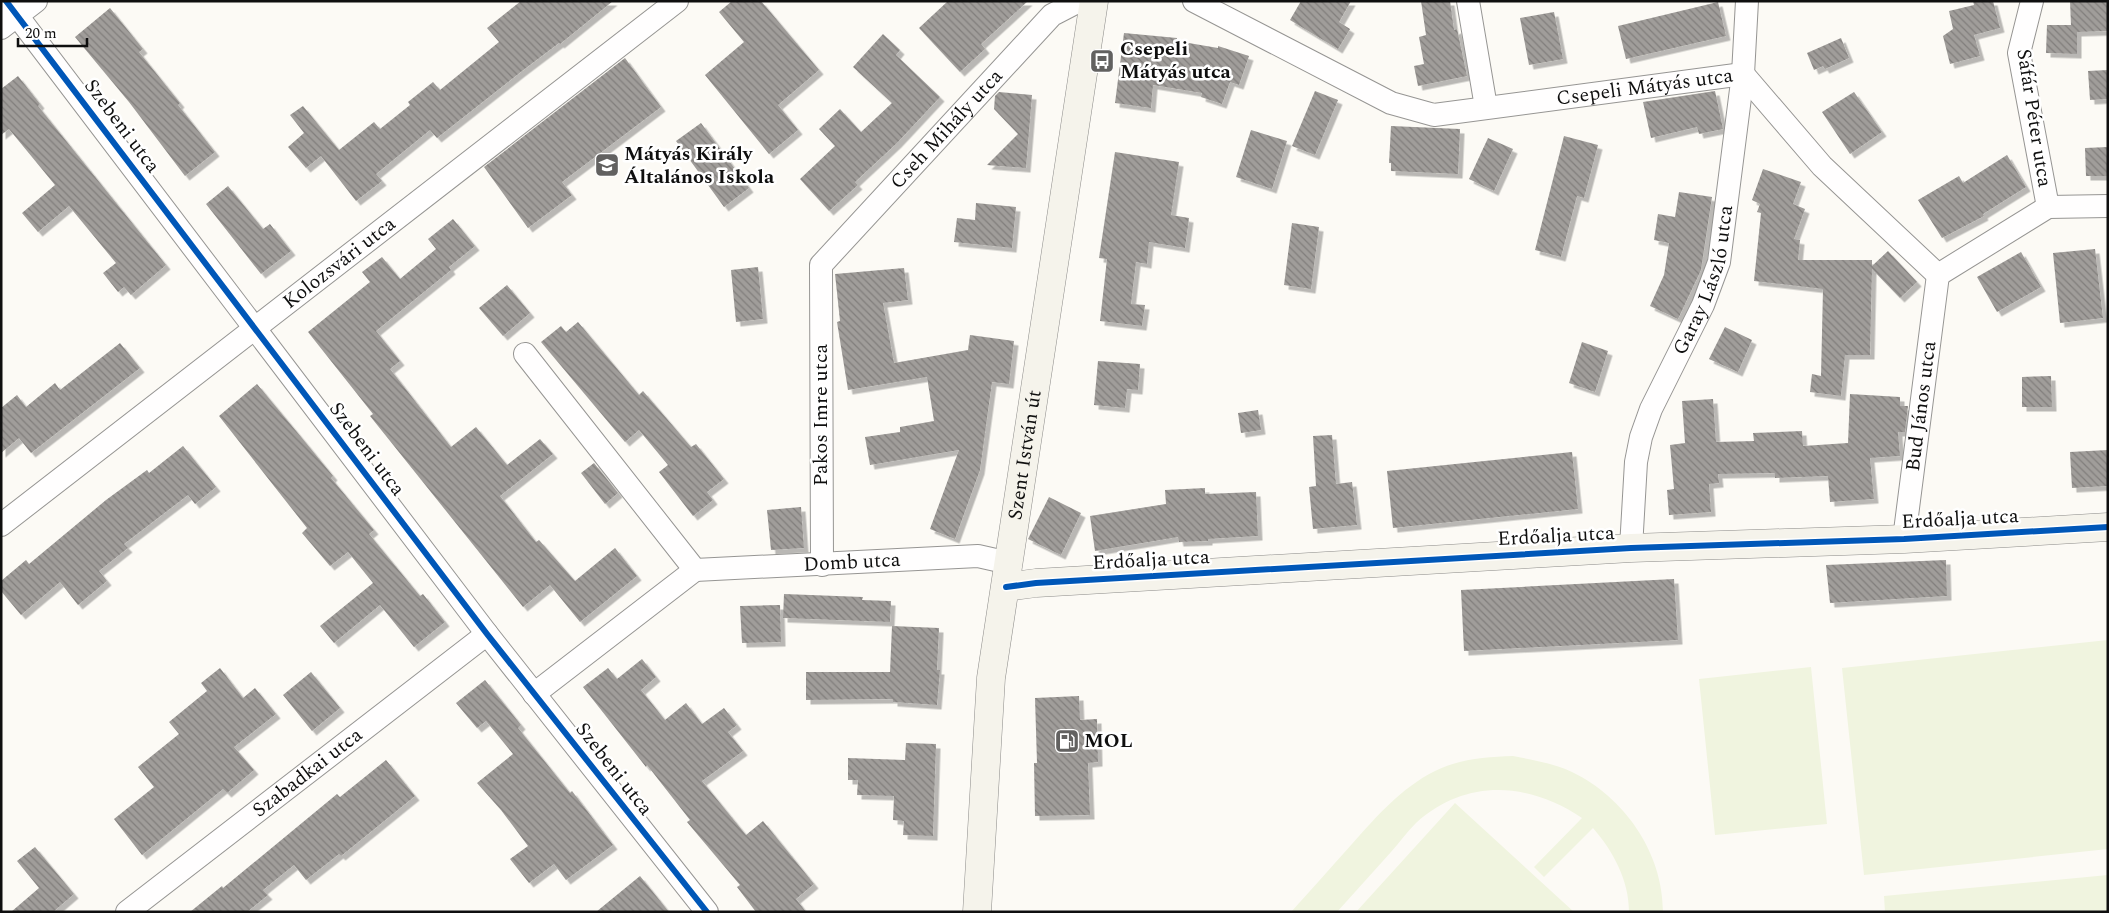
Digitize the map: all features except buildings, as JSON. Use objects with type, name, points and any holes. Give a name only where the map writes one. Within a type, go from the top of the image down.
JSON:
[{"type":"street","points":[[8,15],[36,1]]},
{"type":"street","name":"Kolozsvári utca","points":[[1,525],[677,1]]},
{"type":"street","name":"Cseh Mihály utca","points":[[820,265],[1052,15],[1078,1]]},
{"type":"street","name":"Szent István út","points":[[977,912],[991,678],[1094,1]]},
{"type":"street","name":"Csepeli Mátyás utca","points":[[1194,1],[1391,103],[1434,115],[1743,74],[1822,166],[1938,275]]},
{"type":"street","points":[[1468,1],[1486,107]]},
{"type":"street","name":"Garay László utca","points":[[1632,548],[1636,462],[1641,437],[1651,409],[1704,305],[1719,262],[1743,74],[1747,1]]},
{"type":"street","name":"Sáfár Péter utca","points":[[2032,1],[2020,53],[2048,207]]},
{"type":"street","name":"Szebeni utca","points":[[8,15],[254,327],[487,634],[707,912]]},
{"type":"street","points":[[1938,275],[2048,207],[2108,206]]},
{"type":"street","name":"Pakos Imre utca","points":[[820,265],[822,565]]},
{"type":"street","name":"Bud János utca","points":[[1904,539],[1938,275]]},
{"type":"street","points":[[525,354],[695,570],[534,694]]},
{"type":"street","name":"Erdőalja utca","points":[[1007,575],[1046,582],[1632,548],[1904,539],[2108,527]]},
{"type":"street","name":"Domb utca","points":[[695,570],[978,556],[1007,575]]},
{"type":"street","name":"Szabadkai utca","points":[[127,912],[487,634]]},
{"type":"green space","points":[[2108,640],[2108,849],[1864,875],[1842,668]]},
{"type":"green space","points":[[1811,667],[1827,824],[1715,835],[1699,679]]},
{"type":"green space","points":[[1513,756],[1550,764],[1572,772],[1591,783],[1624,811],[1648,848],[1656,868],[1663,912],[1629,912],[1623,877],[1607,846],[1593,828],[1544,877],[1534,867],[1582,818],[1562,806],[1541,797],[1498,790],[1477,792],[1456,798],[1435,808],[1416,823],[1337,912],[1291,912],[1380,813],[1411,786],[1435,771],[1463,761]]},
{"type":"green space","points":[[1455,803],[1574,912],[1356,912]]},
{"type":"green space","points":[[2108,875],[2108,912],[1885,912],[1884,896]]},
{"type":"cycle path","points":[[6,1],[487,634],[707,912]]},
{"type":"cycle path","points":[[1006,587],[1036,583],[1631,548],[1904,539],[2108,527]]},
{"type":"place","name":"Csepeli Mátyás utca","points":[[1102,61]]},
{"type":"place","name":"Mátyás Király Általános Iskola","points":[[607,165]]},
{"type":"place","name":"MOL","points":[[1067,741]]}]
